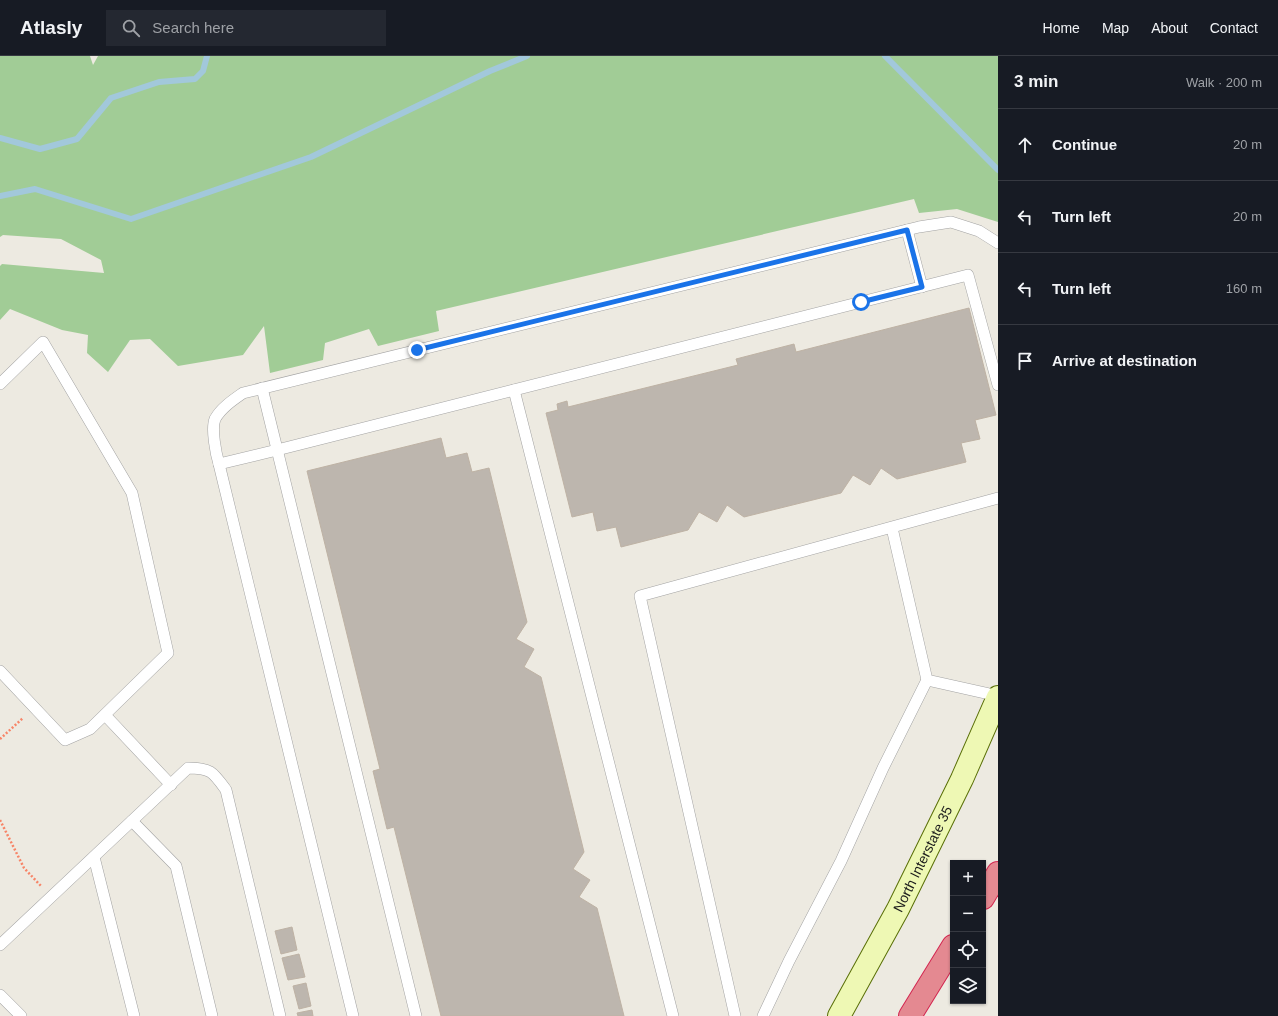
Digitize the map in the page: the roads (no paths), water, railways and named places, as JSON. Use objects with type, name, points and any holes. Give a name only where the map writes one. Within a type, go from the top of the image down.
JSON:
[{"type":"highway","points":[[984,896],[998,873]]},
{"type":"highway","points":[[910,1016],[950,951]]},
{"type":"main road","name":"North Interstate 35","points":[[839,1016],[901,902],[962,779],[998,696]]},
{"type":"lane","points":[[353,1016],[215,451],[215,420],[226,406],[243,393],[262,388],[907,230],[951,222],[978,231],[998,243]]},
{"type":"lane","points":[[907,230],[922,287]]},
{"type":"lane","points":[[219,464],[968,275],[998,385]]},
{"type":"lane","points":[[0,384],[43,342],[132,493],[168,653],[90,729],[65,740],[0,671]]},
{"type":"lane","points":[[262,388],[416,1016]]},
{"type":"lane","points":[[514,390],[673,1016]]},
{"type":"lane","points":[[735,1016],[640,596],[998,498]]},
{"type":"lane","points":[[763,1016],[789,961],[841,861],[882,768],[927,680],[892,528]]},
{"type":"lane","points":[[927,680],[998,696]]},
{"type":"lane","points":[[105,715],[171,785]]},
{"type":"lane","points":[[0,946],[188,768],[205,768],[217,776],[226,790],[280,1016]]},
{"type":"lane","points":[[132,821],[176,866],[212,1016]]},
{"type":"lane","points":[[94,857],[134,1016]]},
{"type":"lane","points":[[0,995],[21,1016]]},
{"type":"waterway","points":[[0,138],[40,149],[77,139],[111,98],[159,82],[195,79],[203,71],[207,56]]},
{"type":"waterway","points":[[0,196],[35,189],[131,219],[311,157],[490,71],[527,56]]},
{"type":"waterway","points":[[885,56],[998,170]]}]
